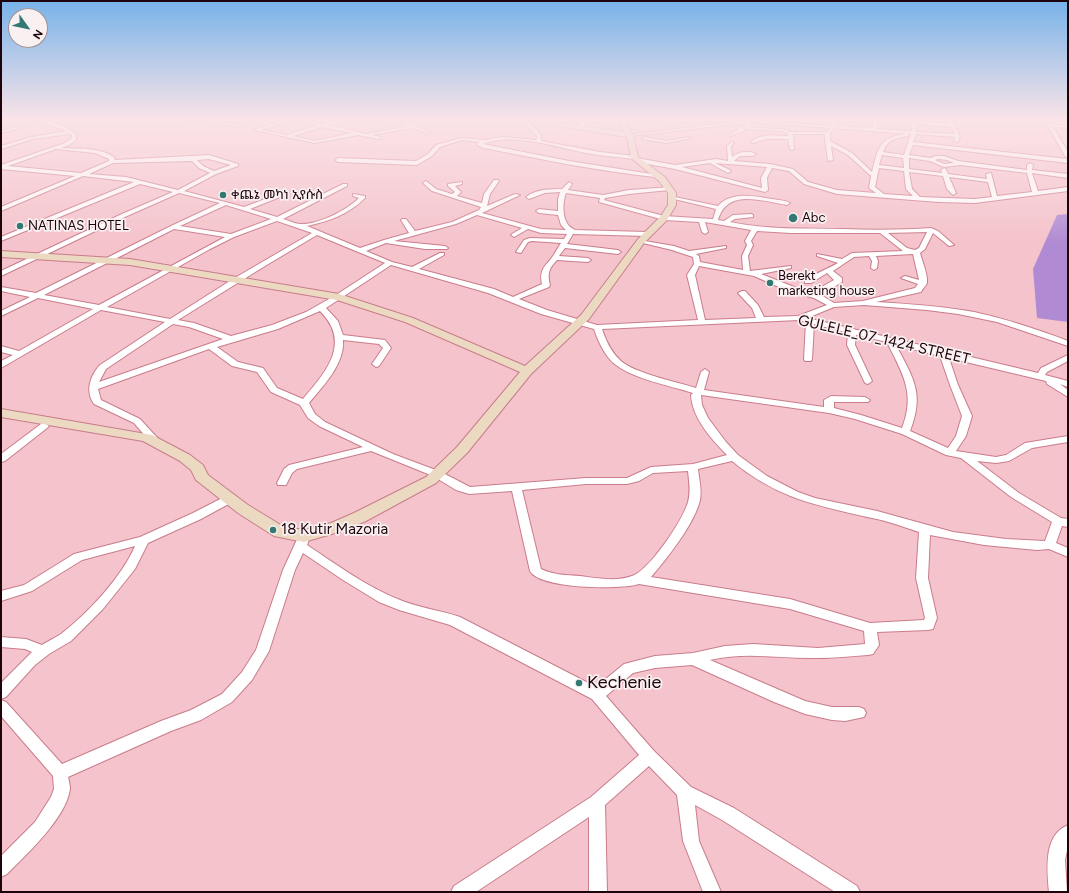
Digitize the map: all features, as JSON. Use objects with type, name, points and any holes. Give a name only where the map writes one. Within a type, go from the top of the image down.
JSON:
[{"type":"main road","points":[[1,419],[134,442],[160,452],[201,477],[274,530],[303,541],[360,517],[414,490],[437,474],[462,450],[527,370],[585,316],[644,238],[664,218],[672,205],[672,198],[669,188],[662,179],[638,161]]},
{"type":"main road","points":[[1,254],[107,261],[170,268],[339,297],[409,320],[527,370]]},
{"type":"main road","points":[[1,412],[132,434],[147,438],[157,442],[198,468],[201,477]]},
{"type":"street","points":[[1,167],[19,161]]},
{"type":"street","points":[[1,209],[112,162],[132,161]]},
{"type":"street","points":[[195,161],[207,171],[214,173]]},
{"type":"street","points":[[1,274],[40,257],[143,206],[180,192],[214,173],[236,165],[221,161]]},
{"type":"street","points":[[350,161],[410,164],[421,161]]},
{"type":"street","points":[[554,161],[621,172],[655,174]]},
{"type":"street","points":[[644,161],[765,190],[764,178],[770,166]]},
{"type":"street","points":[[675,167],[730,161],[770,166],[791,170],[806,183],[827,189],[848,193],[918,198],[975,201],[1035,192],[1068,189]]},
{"type":"street","points":[[857,161],[873,175]]},
{"type":"street","points":[[879,161],[873,175],[872,188],[882,195]]},
{"type":"street","points":[[906,161],[909,190],[918,198]]},
{"type":"street","points":[[933,161],[943,165],[954,165],[958,163],[1068,176]]},
{"type":"street","points":[[990,161],[990,180],[995,199]]},
{"type":"street","points":[[1030,161],[1029,171],[1035,192]]},
{"type":"street","points":[[710,162],[728,170]]},
{"type":"street","points":[[182,163],[199,165]]},
{"type":"street","points":[[943,165],[944,175],[950,190],[953,193]]},
{"type":"street","points":[[877,166],[990,180]]},
{"type":"street","name":"GULELE_07_1424 STREET","points":[[1,167],[114,177],[246,208],[300,226],[362,250],[390,263],[491,291],[544,312],[597,327],[799,318],[810,322],[1040,376],[1068,384]]},
{"type":"street","points":[[481,210],[487,194],[496,181]]},
{"type":"street","points":[[1,239],[140,182]]},
{"type":"street","points":[[426,183],[434,190],[453,196],[481,210],[541,231],[572,231],[644,238],[696,256],[697,264],[691,275],[702,322]]},
{"type":"street","points":[[453,196],[458,192],[450,185],[460,183]]},
{"type":"street","points":[[568,184],[563,192],[560,213],[564,225],[572,231]]},
{"type":"street","points":[[1,365],[170,268],[232,236],[277,219],[345,185]]},
{"type":"street","points":[[529,197],[538,192],[553,190],[602,198],[629,192],[669,188]]},
{"type":"street","points":[[246,208],[283,194]]},
{"type":"street","points":[[300,226],[330,219],[344,213],[356,205],[363,197],[355,195]]},
{"type":"street","points":[[362,250],[386,241],[443,226],[517,195]]},
{"type":"street","points":[[715,221],[719,208],[725,200],[732,198],[746,197],[787,203]]},
{"type":"street","points":[[602,198],[601,201],[664,218],[715,221],[755,229],[882,232],[919,229],[931,230],[936,232],[952,245]]},
{"type":"street","points":[[672,198],[692,201],[719,208]]},
{"type":"street","points":[[1,314],[173,227],[226,203]]},
{"type":"street","points":[[539,211],[560,213]]},
{"type":"street","points":[[725,223],[733,217],[751,216]]},
{"type":"street","points":[[404,220],[413,234]]},
{"type":"street","points":[[702,221],[705,232]]},
{"type":"street","points":[[173,227],[232,236]]},
{"type":"street","points":[[514,235],[527,227]]},
{"type":"street","points":[[749,272],[745,256],[750,245],[748,241],[750,235],[755,229]]},
{"type":"street","points":[[816,296],[821,291],[840,280],[829,270],[844,262],[852,255],[916,252],[922,249],[931,230]]},
{"type":"street","points":[[514,299],[546,285],[544,273],[547,266],[556,258],[563,243],[572,231]]},
{"type":"street","points":[[882,232],[905,249],[916,252]]},
{"type":"street","points":[[157,442],[136,421],[97,402],[94,396],[96,376],[103,367],[171,321],[272,258],[317,233]]},
{"type":"street","points":[[519,252],[526,241],[532,239],[618,252]]},
{"type":"street","points":[[386,241],[443,251],[413,269]]},
{"type":"street","points":[[690,253],[724,247]]},
{"type":"street","points":[[864,303],[918,290],[924,280],[916,252]]},
{"type":"street","points":[[872,254],[875,261],[874,268]]},
{"type":"street","points":[[820,255],[844,262]]},
{"type":"street","points":[[556,258],[588,260]]},
{"type":"street","points":[[94,387],[231,339],[292,321],[339,297],[390,263]]},
{"type":"street","points":[[697,264],[749,272],[791,289],[816,296],[833,305]]},
{"type":"street","points":[[749,272],[789,267]]},
{"type":"street","points":[[808,281],[822,272],[833,275]]},
{"type":"street","points":[[905,278],[923,283]]},
{"type":"street","points":[[1,289],[201,327],[231,339]]},
{"type":"street","points":[[742,293],[755,307],[761,319]]},
{"type":"street","points":[[799,318],[833,305],[864,303],[927,308],[989,318],[1019,326],[1068,344]]},
{"type":"street","points":[[304,403],[332,367],[340,346],[339,337],[334,322],[321,307]]},
{"type":"street","points":[[808,359],[810,322]]},
{"type":"street","points":[[597,327],[603,344],[623,367],[699,392],[829,410],[905,432],[950,453],[996,460],[1009,458],[1029,445],[1068,439]]},
{"type":"street","points":[[852,332],[852,346],[868,381]]},
{"type":"street","points":[[339,337],[382,342],[387,348],[376,364]]},
{"type":"street","points":[[890,340],[903,366],[913,393],[913,409],[905,432]]},
{"type":"street","points":[[210,346],[235,364],[260,370],[274,390],[304,403],[311,416],[317,421],[415,467],[437,474],[460,488],[469,491],[586,481],[628,481],[635,479],[651,470],[693,467],[734,457]]},
{"type":"street","points":[[1,349],[20,354]]},
{"type":"street","points":[[944,354],[952,380],[967,416],[966,423],[950,453]]},
{"type":"street","points":[[1068,358],[1044,370],[1040,376],[1068,394]]},
{"type":"street","points":[[705,372],[696,397],[697,404],[704,420],[715,436],[734,457],[763,479],[793,494],[829,505],[889,518],[925,530],[970,538],[1037,546],[1050,545],[1068,553]]},
{"type":"street","points":[[829,410],[829,400],[831,399],[865,400]]},
{"type":"street","points":[[1,459],[44,426]]},
{"type":"street","points":[[282,483],[288,471],[293,468],[373,448]]},
{"type":"street","points":[[964,456],[1015,495],[1063,522],[1050,545]]},
{"type":"street","points":[[637,579],[648,573],[689,513],[694,500],[693,467]]},
{"type":"street","points":[[516,487],[536,571],[549,578],[606,583],[637,579],[790,604],[871,628],[921,626],[928,625],[931,622],[922,578],[925,530]]},
{"type":"street","points":[[1,596],[28,588],[84,555],[113,549],[143,540],[197,516],[230,498]]},
{"type":"street","points":[[1,693],[42,651],[65,638],[89,616],[130,568],[140,551],[143,540]]},
{"type":"street","points":[[60,773],[166,726],[196,715],[226,698],[247,676],[262,651],[289,570],[303,541],[385,599],[410,609],[440,614],[597,695],[649,756],[685,792],[728,814],[851,892]]},
{"type":"street","points":[[597,695],[630,668],[655,662],[693,659],[725,651],[753,649],[818,653],[868,650],[873,641],[871,628]]},
{"type":"street","points":[[1,642],[26,644],[42,651]]},
{"type":"street","points":[[693,659],[791,703],[846,716],[859,713]]},
{"type":"street","points":[[1,706],[60,773],[62,789],[58,801],[47,821],[1,868]]},
{"type":"street","points":[[460,892],[598,802],[649,756]]},
{"type":"street","points":[[685,792],[691,841],[712,892]]},
{"type":"street","points":[[598,802],[598,892]]},
{"type":"street","points":[[1058,892],[1058,851],[1062,838],[1068,833]]},
{"type":"shaded area","points":[[1068,214],[1068,322],[1037,318],[1033,269],[1057,215]]},
{"type":"place","name":"ቀጨኔ መካነ ኢየሱስ","points":[[223,195]]},
{"type":"place","name":"Abc","points":[[793,218]]},
{"type":"place","name":"NATINAS HOTEL","points":[[20,226]]},
{"type":"place","name":"Berekt marketing house","points":[[770,283]]},
{"type":"place","name":"18 Kutir Mazoria","points":[[273,530]]},
{"type":"place","name":"Kechenie","points":[[579,683]]}]
